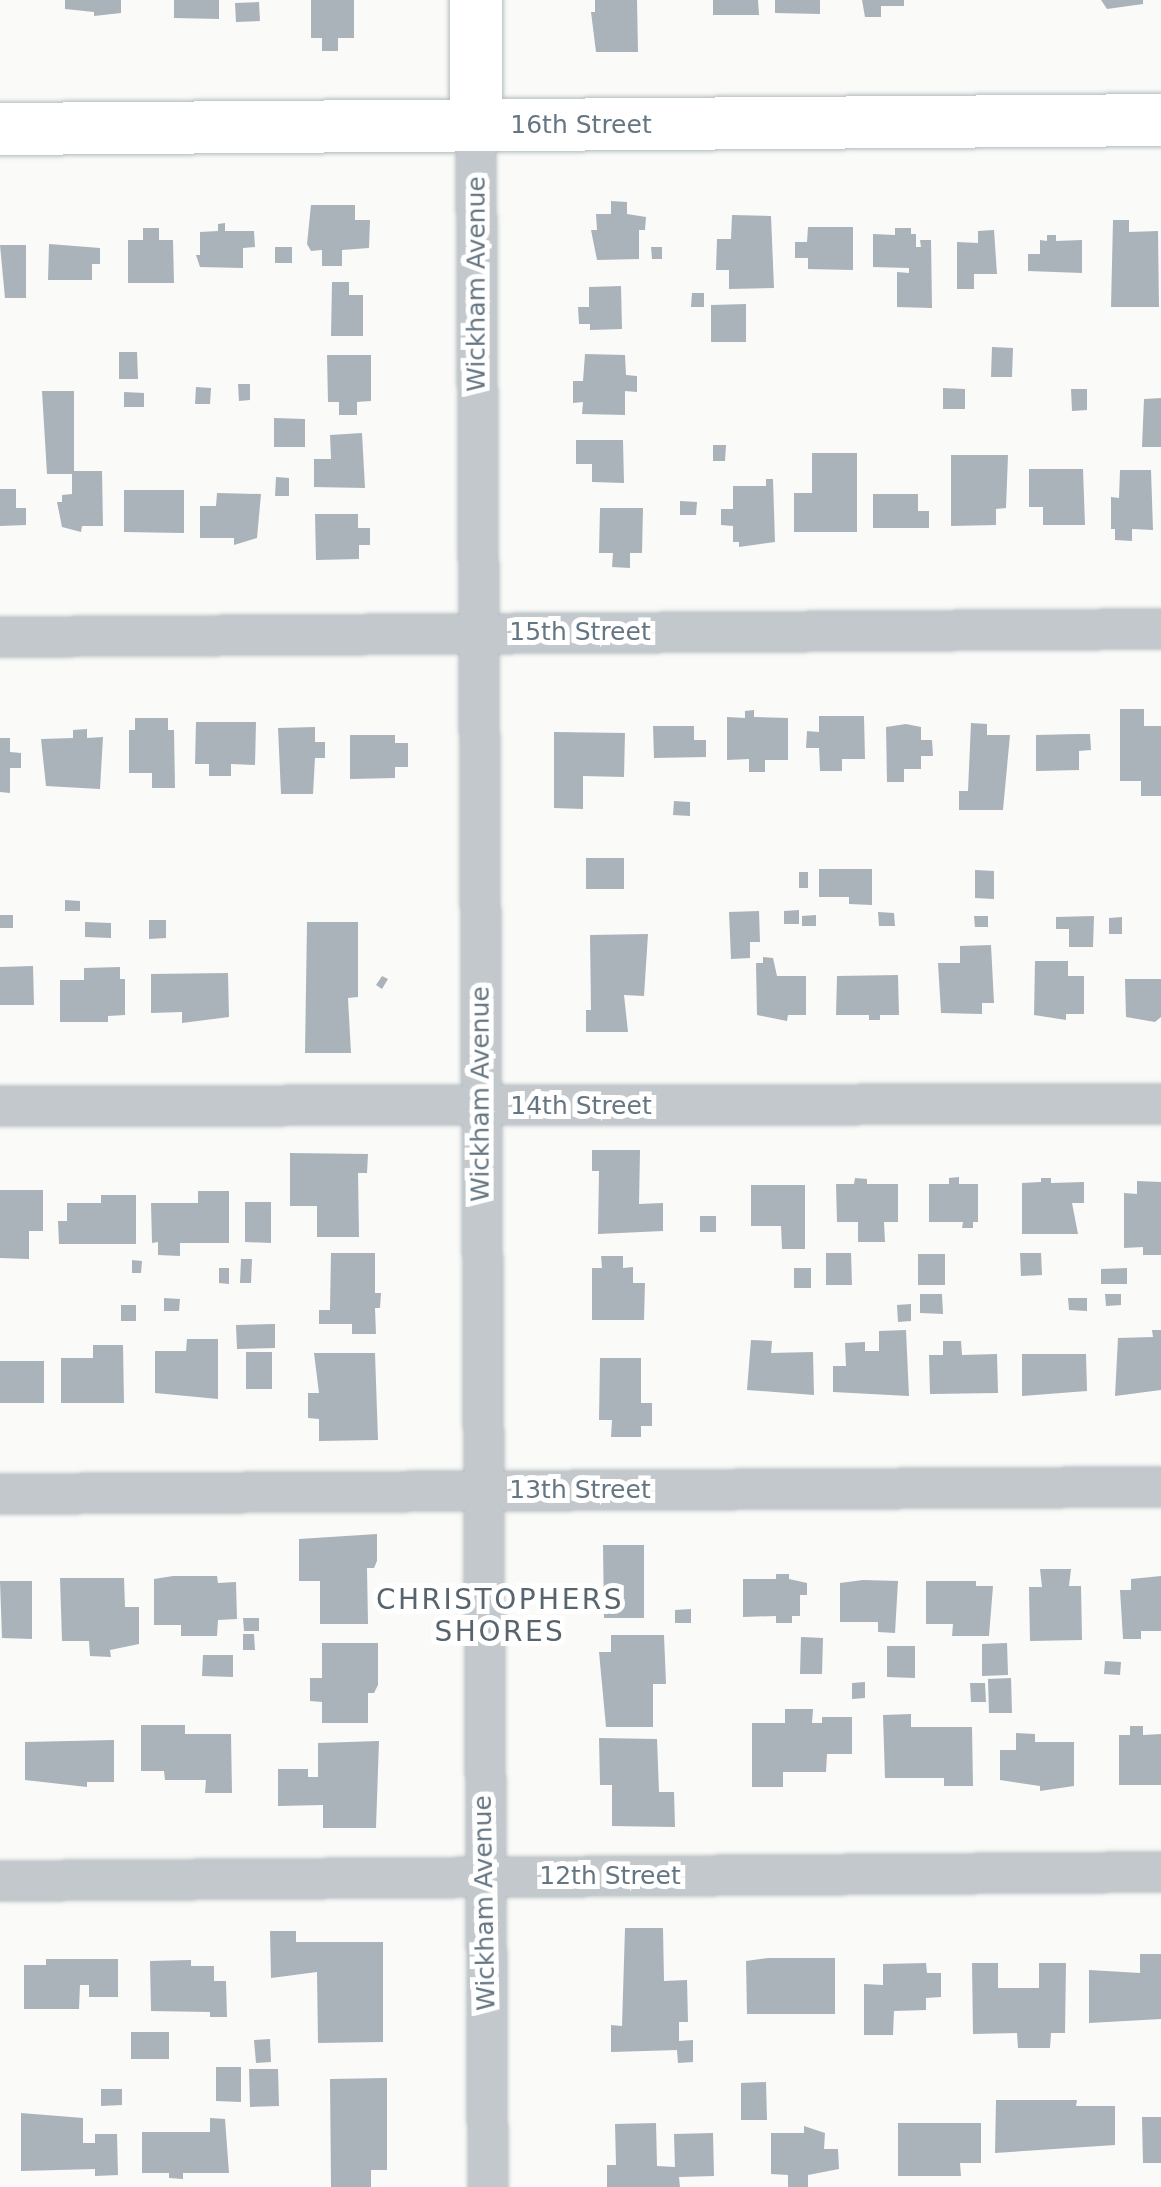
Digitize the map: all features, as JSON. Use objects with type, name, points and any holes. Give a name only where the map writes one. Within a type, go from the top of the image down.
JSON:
[{"type":"main road","name":"Wickham Avenue","points":[[476,0],[476,125]]},
{"type":"main road","name":"16th Street","points":[[0,129],[1161,120]]},
{"type":"street","name":"Wickham Avenue","points":[[476,125],[488,2187]]},
{"type":"street","name":"15th Street","points":[[0,637],[1161,630]]},
{"type":"street","name":"14th Street","points":[[0,1106],[1161,1104]]},
{"type":"street","name":"13th Street","points":[[0,1494],[1161,1488]]},
{"type":"street","name":"12th Street","points":[[0,1882],[1161,1872]]},
{"type":"building","points":[[65,0],[121,0],[121,13],[94,16],[94,12],[65,9]]},
{"type":"building","points":[[174,0],[219,0],[219,19],[174,18]]},
{"type":"building","points":[[311,0],[354,0],[354,38],[338,38],[338,51],[322,51],[322,38],[311,38]]},
{"type":"building","points":[[595,0],[637,0],[638,52],[596,52],[591,12],[595,12]]},
{"type":"building","points":[[713,0],[758,0],[759,15],[713,15]]},
{"type":"building","points":[[775,0],[820,0],[820,14],[775,13]]},
{"type":"building","points":[[862,0],[904,0],[904,6],[881,6],[881,17],[865,17]]},
{"type":"building","points":[[1101,0],[1143,0],[1143,4],[1107,9]]},
{"type":"building","points":[[259,2],[260,21],[236,22],[235,3]]},
{"type":"building","points":[[611,201],[627,202],[627,214],[646,217],[645,230],[639,230],[639,259],[597,260],[591,230],[597,230],[596,214],[611,214]]},
{"type":"building","points":[[311,205],[355,205],[355,220],[370,220],[369,248],[342,250],[342,266],[322,266],[322,250],[311,251],[307,244]]},
{"type":"building","points":[[732,215],[771,216],[774,288],[729,289],[729,270],[716,270],[717,239],[731,239]]},
{"type":"building","points":[[1113,220],[1129,220],[1129,232],[1158,231],[1159,307],[1111,307]]},
{"type":"building","points":[[225,223],[225,231],[254,231],[255,247],[243,248],[243,268],[200,267],[196,255],[200,255],[200,232],[218,231],[218,224]]},
{"type":"building","points":[[808,227],[853,227],[853,270],[808,269],[808,258],[795,258],[795,242],[807,242]]},
{"type":"building","points":[[143,228],[159,228],[159,240],[173,240],[174,283],[128,283],[128,240],[143,240]]},
{"type":"building","points":[[895,228],[911,228],[911,234],[916,234],[916,247],[921,247],[920,240],[931,240],[932,308],[897,307],[897,272],[909,273],[909,268],[873,267],[873,234],[895,235]]},
{"type":"building","points":[[994,230],[997,274],[974,274],[974,289],[957,289],[957,242],[978,243],[978,231]]},
{"type":"building","points":[[1047,235],[1056,235],[1056,241],[1082,240],[1082,273],[1028,271],[1028,254],[1040,254],[1040,240],[1047,241]]},
{"type":"building","points":[[49,244],[100,248],[100,264],[92,264],[92,280],[48,280]]},
{"type":"building","points":[[0,245],[26,245],[26,298],[5,298]]},
{"type":"building","points":[[275,247],[292,247],[292,263],[275,263]]},
{"type":"building","points":[[651,247],[662,247],[662,259],[652,259]]},
{"type":"building","points":[[332,282],[349,282],[349,295],[363,295],[363,336],[331,336]]},
{"type":"building","points":[[621,286],[622,329],[590,330],[590,324],[579,324],[578,307],[589,307],[589,287]]},
{"type":"building","points":[[692,293],[704,293],[704,307],[691,307]]},
{"type":"building","points":[[746,304],[746,342],[711,342],[711,305]]},
{"type":"building","points":[[992,347],[1013,348],[1012,377],[991,377]]},
{"type":"building","points":[[119,352],[137,352],[138,379],[119,379]]},
{"type":"building","points":[[585,354],[625,355],[626,375],[637,376],[637,392],[625,391],[625,415],[582,414],[583,402],[573,403],[573,381],[583,381]]},
{"type":"building","points":[[327,355],[371,355],[371,401],[357,402],[357,415],[339,415],[339,402],[328,402]]},
{"type":"building","points":[[238,384],[250,384],[250,400],[239,401]]},
{"type":"building","points":[[196,387],[211,388],[210,404],[195,404]]},
{"type":"building","points":[[943,388],[965,389],[965,409],[943,409]]},
{"type":"building","points":[[1071,389],[1087,389],[1087,410],[1072,411]]},
{"type":"building","points":[[42,391],[74,391],[74,471],[102,471],[103,526],[82,526],[81,532],[62,527],[57,502],[62,502],[62,495],[72,494],[72,474],[47,474]]},
{"type":"building","points":[[124,392],[144,393],[144,407],[124,407]]},
{"type":"building","points":[[1161,398],[1161,447],[1142,447],[1144,399]]},
{"type":"building","points":[[274,418],[305,419],[305,447],[274,447]]},
{"type":"building","points":[[362,433],[365,488],[314,487],[314,459],[331,459],[330,435]]},
{"type":"building","points":[[576,440],[623,440],[624,483],[592,482],[592,464],[576,464]]},
{"type":"building","points":[[713,445],[726,445],[725,461],[713,461]]},
{"type":"building","points":[[812,453],[857,453],[857,532],[794,532],[794,493],[812,493]]},
{"type":"building","points":[[951,455],[1008,455],[1006,508],[996,509],[996,525],[951,526]]},
{"type":"building","points":[[1029,469],[1083,469],[1085,525],[1043,525],[1043,507],[1029,507]]},
{"type":"building","points":[[1120,470],[1151,470],[1153,530],[1132,529],[1132,541],[1115,540],[1115,529],[1111,529],[1111,497],[1119,498]]},
{"type":"building","points":[[276,477],[289,478],[289,496],[275,496]]},
{"type":"building","points":[[766,479],[773,479],[775,542],[739,547],[739,542],[733,542],[733,526],[721,525],[721,509],[733,509],[733,486],[766,486]]},
{"type":"building","points":[[0,489],[16,489],[16,508],[26,508],[26,525],[0,526]]},
{"type":"building","points":[[124,490],[184,490],[184,533],[124,532]]},
{"type":"building","points":[[217,493],[261,494],[257,538],[234,545],[234,538],[200,538],[200,506],[216,506]]},
{"type":"building","points":[[873,494],[918,494],[918,511],[929,511],[929,528],[873,528]]},
{"type":"building","points":[[680,501],[697,502],[696,515],[680,515]]},
{"type":"building","points":[[600,508],[643,508],[642,553],[630,553],[630,568],[612,567],[613,553],[599,553]]},
{"type":"building","points":[[315,514],[358,514],[358,528],[370,528],[370,545],[359,545],[359,559],[316,560]]},
{"type":"building","points":[[1120,709],[1144,709],[1144,726],[1161,726],[1161,796],[1141,796],[1141,781],[1120,781]]},
{"type":"building","points":[[754,710],[754,717],[788,718],[788,760],[765,760],[765,772],[749,772],[749,759],[727,760],[727,717],[745,718],[745,711]]},
{"type":"building","points":[[819,716],[864,716],[865,759],[842,759],[842,771],[820,771],[819,748],[806,748],[807,731],[819,732]]},
{"type":"building","points":[[135,718],[168,718],[168,730],[174,730],[175,788],[152,788],[152,773],[129,773],[129,730],[135,730]]},
{"type":"building","points":[[196,722],[256,722],[255,765],[231,764],[231,776],[209,776],[209,764],[195,764]]},
{"type":"building","points":[[971,723],[987,724],[987,735],[1010,735],[1003,810],[959,810],[959,791],[968,791]]},
{"type":"building","points":[[653,726],[694,726],[694,740],[706,740],[706,757],[654,758]]},
{"type":"building","points":[[315,727],[315,742],[325,742],[325,758],[315,758],[313,794],[281,794],[278,728]]},
{"type":"building","points":[[886,727],[921,727],[921,740],[932,740],[933,756],[921,756],[921,769],[904,769],[904,782],[887,782]]},
{"type":"building","points":[[87,729],[87,738],[103,737],[100,789],[46,786],[41,739],[73,738],[73,730]]},
{"type":"building","points":[[554,732],[625,733],[624,777],[583,776],[583,809],[554,808]]},
{"type":"building","points":[[1090,734],[1091,750],[1079,751],[1079,770],[1036,771],[1036,735]]},
{"type":"building","points":[[350,735],[395,735],[395,743],[408,743],[408,767],[395,767],[395,778],[350,779]]},
{"type":"building","points":[[0,738],[10,738],[10,752],[21,753],[21,768],[10,768],[10,793],[0,792]]},
{"type":"building","points":[[674,801],[690,802],[690,816],[673,815]]},
{"type":"building","points":[[586,858],[624,858],[624,889],[586,889]]},
{"type":"building","points":[[819,869],[872,869],[872,905],[849,904],[849,897],[819,897]]},
{"type":"building","points":[[975,870],[994,871],[994,899],[975,898]]},
{"type":"building","points":[[799,872],[808,872],[808,888],[799,888]]},
{"type":"building","points":[[65,900],[80,901],[80,911],[65,911]]},
{"type":"building","points":[[799,910],[799,924],[784,924],[784,911]]},
{"type":"building","points":[[759,911],[760,942],[750,942],[750,958],[731,959],[729,912]]},
{"type":"building","points":[[878,912],[894,913],[895,926],[879,926]]},
{"type":"building","points":[[0,915],[13,915],[13,928],[0,928]]},
{"type":"building","points":[[816,915],[816,926],[802,926],[802,916]]},
{"type":"building","points":[[974,916],[988,916],[988,927],[975,927]]},
{"type":"building","points":[[1094,916],[1093,947],[1069,947],[1069,929],[1056,929],[1056,917]]},
{"type":"building","points":[[1122,917],[1122,934],[1109,934],[1109,918]]},
{"type":"building","points":[[149,920],[166,920],[166,938],[149,939]]},
{"type":"building","points":[[85,922],[111,923],[111,938],[85,937]]},
{"type":"building","points":[[307,922],[358,922],[358,997],[348,998],[351,1053],[305,1053]]},
{"type":"building","points":[[648,934],[644,996],[624,995],[628,1032],[586,1032],[586,1010],[591,1010],[590,935]]},
{"type":"building","points":[[991,945],[994,1003],[982,1003],[982,1014],[941,1013],[938,963],[960,963],[960,946]]},
{"type":"building","points":[[763,957],[773,958],[777,976],[806,976],[806,1015],[788,1015],[787,1021],[757,1015],[756,963],[763,963]]},
{"type":"building","points":[[1035,961],[1068,961],[1068,976],[1084,976],[1084,1014],[1066,1014],[1066,1020],[1034,1015]]},
{"type":"building","points":[[33,966],[34,1005],[0,1005],[0,967]]},
{"type":"building","points":[[120,967],[120,979],[125,979],[125,1015],[108,1016],[108,1022],[60,1022],[60,980],[84,980],[84,968]]},
{"type":"building","points":[[228,973],[229,1017],[182,1023],[182,1012],[151,1013],[151,974]]},
{"type":"building","points":[[898,975],[899,1015],[880,1015],[880,1020],[869,1020],[869,1015],[836,1015],[837,976]]},
{"type":"building","points":[[382,976],[388,979],[382,989],[376,985]]},
{"type":"building","points":[[1125,979],[1161,979],[1161,1017],[1155,1022],[1126,1017]]},
{"type":"building","points":[[592,1150],[640,1150],[639,1204],[663,1203],[663,1231],[598,1234],[599,1171],[592,1171]]},
{"type":"building","points":[[290,1153],[368,1154],[367,1173],[358,1173],[359,1237],[317,1237],[317,1206],[290,1206]]},
{"type":"building","points":[[959,1177],[959,1184],[978,1184],[978,1222],[973,1222],[973,1228],[962,1228],[963,1222],[929,1222],[929,1184],[949,1184],[949,1178]]},
{"type":"building","points":[[855,1178],[867,1179],[867,1184],[898,1184],[898,1222],[884,1222],[885,1242],[858,1242],[858,1222],[837,1222],[836,1184],[854,1184]]},
{"type":"building","points":[[1041,1178],[1051,1178],[1051,1183],[1084,1182],[1084,1203],[1072,1203],[1078,1234],[1022,1234],[1022,1183],[1041,1182]]},
{"type":"building","points":[[1137,1181],[1161,1182],[1161,1255],[1143,1255],[1143,1247],[1124,1248],[1124,1193],[1137,1194]]},
{"type":"building","points":[[751,1185],[805,1185],[805,1249],[782,1249],[781,1226],[751,1226]]},
{"type":"building","points":[[0,1190],[43,1190],[43,1231],[29,1231],[29,1259],[0,1258]]},
{"type":"building","points":[[198,1191],[229,1191],[229,1243],[180,1243],[180,1256],[158,1255],[158,1242],[152,1243],[151,1203],[198,1203]]},
{"type":"building","points":[[101,1195],[136,1195],[136,1244],[59,1244],[58,1221],[67,1221],[67,1203],[101,1203]]},
{"type":"building","points":[[245,1202],[271,1202],[271,1243],[245,1242]]},
{"type":"building","points":[[700,1216],[716,1216],[716,1232],[700,1232]]},
{"type":"building","points":[[331,1253],[375,1253],[375,1293],[381,1293],[380,1308],[375,1308],[376,1334],[352,1334],[352,1324],[319,1324],[319,1310],[330,1310]]},
{"type":"building","points":[[826,1253],[851,1253],[852,1285],[826,1285]]},
{"type":"building","points":[[1020,1253],[1041,1253],[1042,1275],[1021,1276]]},
{"type":"building","points":[[918,1254],[945,1254],[945,1285],[918,1285]]},
{"type":"building","points":[[601,1256],[623,1256],[623,1268],[633,1267],[633,1283],[645,1283],[644,1320],[592,1320],[592,1268],[602,1268]]},
{"type":"building","points":[[241,1259],[252,1259],[251,1283],[240,1283]]},
{"type":"building","points":[[132,1260],[142,1261],[141,1273],[132,1273]]},
{"type":"building","points":[[219,1268],[229,1268],[229,1284],[219,1283]]},
{"type":"building","points":[[794,1268],[811,1268],[811,1288],[794,1288]]},
{"type":"building","points":[[1127,1268],[1127,1284],[1101,1284],[1101,1269]]},
{"type":"building","points":[[920,1294],[942,1294],[943,1314],[920,1313]]},
{"type":"building","points":[[1105,1294],[1121,1294],[1121,1305],[1106,1306]]},
{"type":"building","points":[[164,1298],[180,1299],[179,1311],[164,1311]]},
{"type":"building","points":[[1068,1298],[1087,1298],[1087,1311],[1069,1310]]},
{"type":"building","points":[[911,1304],[911,1321],[898,1322],[897,1305]]},
{"type":"building","points":[[121,1305],[136,1305],[136,1321],[121,1321]]},
{"type":"building","points":[[275,1324],[275,1348],[237,1349],[236,1325]]},
{"type":"building","points":[[906,1330],[909,1396],[833,1392],[833,1366],[846,1366],[845,1343],[865,1342],[865,1351],[879,1351],[879,1331]]},
{"type":"building","points":[[1152,1330],[1161,1330],[1161,1390],[1115,1396],[1118,1338],[1153,1337]]},
{"type":"building","points":[[187,1339],[218,1339],[218,1399],[155,1393],[155,1351],[186,1351]]},
{"type":"building","points":[[751,1340],[772,1341],[771,1353],[813,1352],[814,1395],[747,1390]]},
{"type":"building","points":[[943,1341],[961,1341],[962,1355],[997,1354],[998,1393],[930,1394],[929,1355],[943,1355]]},
{"type":"building","points":[[93,1345],[123,1345],[124,1403],[61,1403],[61,1358],[93,1358]]},
{"type":"building","points":[[246,1352],[272,1352],[272,1389],[246,1389]]},
{"type":"building","points":[[314,1353],[375,1353],[378,1440],[319,1441],[319,1419],[308,1418],[308,1393],[319,1393]]},
{"type":"building","points":[[1022,1354],[1086,1354],[1087,1391],[1022,1396]]},
{"type":"building","points":[[600,1358],[641,1358],[641,1403],[652,1403],[652,1426],[641,1426],[641,1437],[611,1437],[612,1420],[599,1420]]},
{"type":"building","points":[[0,1361],[44,1361],[44,1403],[0,1403]]},
{"type":"building","points":[[377,1534],[377,1561],[374,1568],[367,1568],[368,1624],[320,1624],[320,1581],[299,1581],[299,1539]]},
{"type":"building","points":[[603,1545],[644,1545],[644,1618],[604,1618]]},
{"type":"building","points":[[1040,1569],[1071,1569],[1069,1586],[1081,1586],[1082,1640],[1030,1641],[1029,1587],[1042,1587]]},
{"type":"building","points":[[776,1574],[789,1574],[789,1579],[807,1583],[807,1595],[800,1595],[800,1616],[792,1616],[792,1623],[776,1623],[776,1616],[743,1617],[743,1579],[776,1579]]},
{"type":"building","points":[[217,1576],[218,1583],[236,1582],[237,1619],[218,1620],[217,1636],[181,1636],[181,1625],[154,1625],[154,1579]]},
{"type":"building","points":[[1161,1576],[1161,1631],[1141,1631],[1141,1639],[1123,1639],[1120,1590],[1131,1590],[1131,1579]]},
{"type":"building","points":[[60,1578],[124,1578],[125,1607],[139,1607],[139,1644],[110,1650],[111,1657],[90,1656],[89,1641],[62,1641]]},
{"type":"building","points":[[0,1581],[32,1581],[32,1639],[2,1638]]},
{"type":"building","points":[[898,1581],[895,1633],[878,1632],[878,1622],[840,1622],[840,1583]]},
{"type":"building","points":[[926,1581],[976,1581],[976,1586],[993,1586],[989,1636],[952,1636],[953,1624],[926,1624]]},
{"type":"building","points":[[691,1609],[691,1623],[675,1623],[675,1610]]},
{"type":"building","points":[[243,1618],[259,1618],[259,1631],[244,1631]]},
{"type":"building","points":[[243,1634],[254,1634],[255,1650],[243,1650]]},
{"type":"building","points":[[611,1635],[664,1635],[666,1684],[653,1684],[653,1727],[606,1727],[599,1652],[611,1652]]},
{"type":"building","points":[[801,1637],[823,1638],[822,1674],[800,1674]]},
{"type":"building","points":[[322,1643],[378,1643],[378,1685],[374,1693],[368,1693],[368,1723],[322,1723],[322,1702],[310,1701],[310,1678],[322,1678]]},
{"type":"building","points":[[1007,1643],[1008,1675],[982,1676],[982,1644]]},
{"type":"building","points":[[887,1646],[915,1646],[915,1678],[887,1677]]},
{"type":"building","points":[[203,1655],[233,1655],[233,1677],[202,1676]]},
{"type":"building","points":[[1105,1661],[1121,1662],[1120,1675],[1104,1674]]},
{"type":"building","points":[[1011,1678],[1012,1713],[989,1713],[988,1679]]},
{"type":"building","points":[[865,1682],[865,1698],[852,1699],[852,1683]]},
{"type":"building","points":[[970,1683],[985,1683],[986,1702],[971,1702]]},
{"type":"building","points":[[785,1709],[813,1709],[812,1723],[822,1723],[822,1717],[852,1717],[852,1754],[827,1754],[826,1772],[783,1772],[783,1787],[752,1787],[752,1723],[785,1723]]},
{"type":"building","points":[[911,1714],[911,1727],[972,1727],[973,1786],[944,1786],[944,1778],[885,1778],[883,1715]]},
{"type":"building","points":[[141,1725],[185,1725],[185,1734],[231,1734],[232,1793],[205,1793],[206,1780],[165,1780],[164,1771],[141,1771]]},
{"type":"building","points":[[1130,1726],[1143,1726],[1143,1735],[1161,1734],[1161,1785],[1119,1785],[1119,1735],[1130,1735]]},
{"type":"building","points":[[1016,1733],[1035,1734],[1035,1742],[1074,1742],[1074,1786],[1040,1791],[1040,1786],[1000,1780],[1000,1750],[1016,1750]]},
{"type":"building","points":[[599,1738],[657,1739],[659,1792],[674,1792],[675,1827],[612,1826],[612,1785],[600,1785]]},
{"type":"building","points":[[114,1740],[114,1782],[87,1782],[87,1787],[25,1780],[25,1742]]},
{"type":"building","points":[[379,1741],[376,1828],[323,1828],[323,1805],[278,1806],[278,1769],[308,1769],[308,1777],[318,1777],[318,1743]]},
{"type":"building","points":[[625,1928],[663,1928],[664,1981],[687,1980],[688,2022],[679,2022],[679,2041],[693,2040],[693,2062],[678,2063],[677,2050],[611,2052],[611,2025],[622,2026]]},
{"type":"building","points":[[270,1931],[296,1931],[296,1942],[383,1942],[383,2042],[318,2043],[317,1972],[271,1978]]},
{"type":"building","points":[[1140,1954],[1161,1954],[1161,2019],[1089,2023],[1089,1970],[1140,1973]]},
{"type":"building","points":[[835,1958],[835,2014],[747,2014],[746,1961]]},
{"type":"building","points":[[46,1959],[118,1959],[118,1997],[89,1997],[89,1985],[80,1985],[79,2009],[24,2009],[24,1965],[46,1965]]},
{"type":"building","points":[[191,1960],[191,1966],[214,1966],[214,1981],[226,1981],[227,2017],[210,2017],[210,2012],[151,2011],[150,1961]]},
{"type":"building","points":[[926,1963],[927,1973],[941,1973],[941,1997],[926,1998],[926,2010],[894,2011],[893,2035],[864,2035],[864,1984],[883,1985],[883,1964]]},
{"type":"building","points":[[972,1963],[998,1963],[998,1988],[1039,1988],[1039,1963],[1066,1963],[1065,2033],[1051,2033],[1050,2048],[1018,2048],[1017,2033],[973,2034]]},
{"type":"building","points":[[131,2032],[169,2032],[169,2059],[131,2059]]},
{"type":"building","points":[[270,2039],[271,2062],[256,2063],[254,2040]]},
{"type":"building","points":[[216,2067],[241,2067],[241,2102],[216,2101]]},
{"type":"building","points":[[249,2069],[278,2069],[279,2106],[250,2107]]},
{"type":"building","points":[[387,2078],[387,2170],[371,2170],[371,2187],[331,2187],[330,2079]]},
{"type":"building","points":[[766,2082],[767,2120],[741,2120],[741,2083]]},
{"type":"building","points":[[101,2089],[122,2089],[122,2105],[101,2106]]},
{"type":"building","points":[[996,2100],[1077,2100],[1076,2106],[1115,2106],[1115,2145],[995,2153]]},
{"type":"building","points":[[21,2113],[83,2118],[83,2143],[95,2143],[95,2134],[117,2134],[118,2175],[95,2176],[95,2169],[21,2171]]},
{"type":"building","points":[[1142,2117],[1161,2117],[1161,2163],[1143,2163]]},
{"type":"building","points":[[210,2118],[225,2119],[229,2173],[183,2173],[183,2179],[169,2178],[169,2173],[142,2173],[142,2132],[210,2132]]},
{"type":"building","points":[[656,2123],[657,2166],[675,2167],[674,2134],[713,2133],[714,2176],[679,2177],[680,2187],[607,2187],[607,2165],[616,2165],[615,2124]]},
{"type":"building","points":[[898,2123],[981,2123],[981,2163],[960,2163],[961,2176],[898,2176]]},
{"type":"building","points":[[804,2126],[825,2133],[824,2149],[838,2149],[839,2169],[808,2175],[808,2187],[788,2187],[788,2175],[771,2174],[771,2133],[804,2133]]},
{"type":"district","name":"CHRISTOPHERS SHORES","points":[[500,1616]]}]
